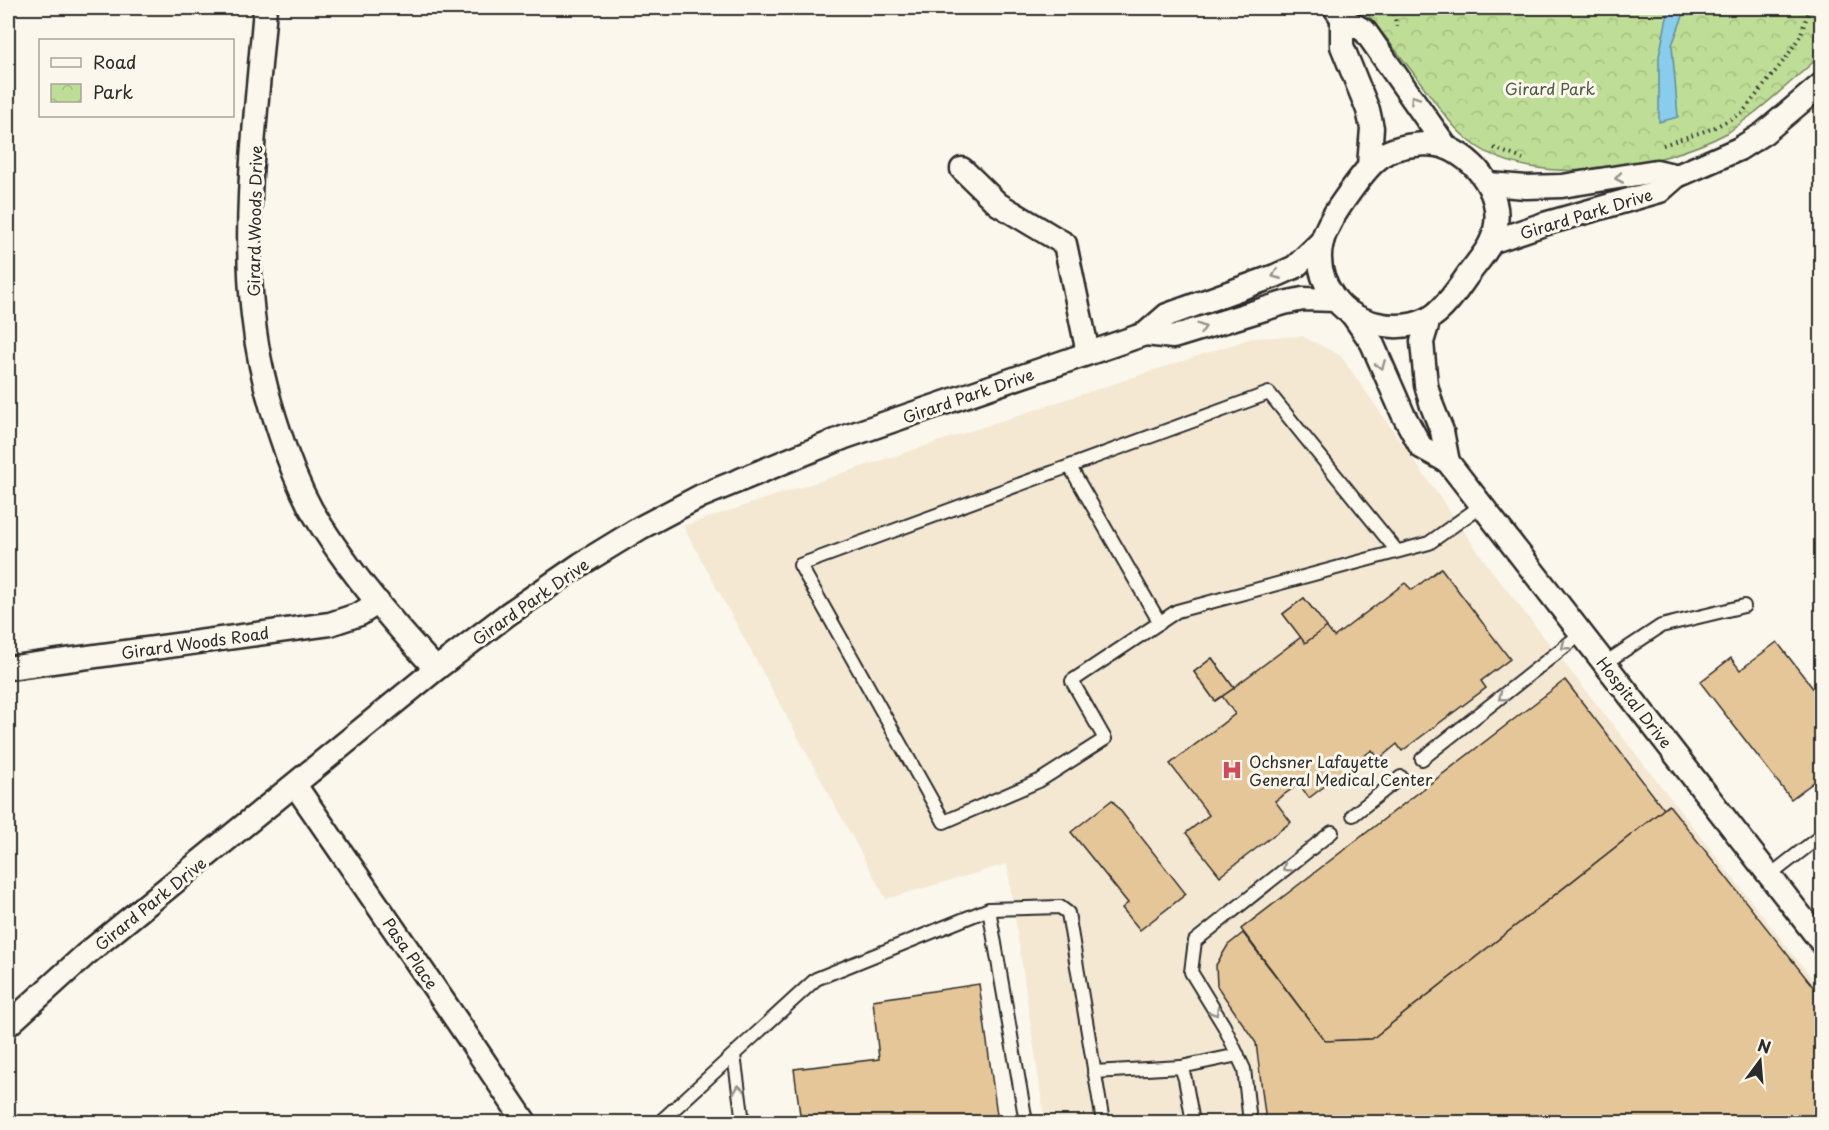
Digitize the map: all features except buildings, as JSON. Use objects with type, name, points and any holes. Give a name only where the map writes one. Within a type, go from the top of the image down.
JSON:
[{"type":"street","name":"Girard Woods Drive","points":[[265,8],[251,187],[249,266],[257,343],[270,405],[289,460],[310,507],[338,552],[436,669]]},
{"type":"street","points":[[1338,13],[1365,31],[1447,148],[1478,170],[1489,184],[1495,202],[1496,223],[1491,242],[1460,285],[1429,319],[1395,326],[1376,324],[1344,307],[1325,284],[1320,265],[1322,241],[1330,220],[1369,166],[1387,153],[1406,145],[1426,144],[1447,148]]},
{"type":"street","points":[[1338,13],[1342,46],[1368,110],[1372,128],[1369,166]]},
{"type":"street","name":"Girard Park Drive","points":[[1491,242],[1544,224],[1660,191],[1677,176],[1739,149],[1779,122],[1821,84]]},
{"type":"street","points":[[962,169],[998,204],[1065,244],[1088,353]]},
{"type":"street","name":"Girard Park Drive","points":[[1489,184],[1526,187],[1562,186],[1656,171],[1677,176]]},
{"type":"street","name":"Girard Park Drive","points":[[8,1025],[85,955],[436,669],[508,614],[581,564],[640,528],[701,496],[845,437],[1145,334],[1167,315],[1295,267],[1322,241]]},
{"type":"street","name":"Girard Park Drive","points":[[1145,334],[1173,337],[1303,299],[1344,307]]},
{"type":"street","name":"Hospital Drive","points":[[1344,307],[1372,343],[1403,414],[1421,447],[1448,462],[1821,943]]},
{"type":"street","name":"Hospital Drive","points":[[1429,319],[1422,342],[1426,385],[1431,406],[1442,431],[1448,462]]},
{"type":"street","name":"Girard Woods Road","points":[[8,668],[330,624],[360,614],[378,602]]},
{"type":"street","name":"Pasa Place","points":[[295,785],[525,1122]]},
{"type":"lane","points":[[1397,551],[1269,393],[800,565],[944,822],[1039,780],[1105,739],[1072,681],[1178,611],[1429,543],[1482,505]]},
{"type":"lane","points":[[1070,466],[1160,623]]},
{"type":"lane","points":[[1605,663],[1662,626],[1744,606]]},
{"type":"lane","points":[[1422,759],[1582,633]]},
{"type":"lane","points":[[1353,815],[1401,777]]},
{"type":"lane","points":[[1250,1122],[1244,1069],[1224,1026],[1191,972],[1195,941],[1332,832]]},
{"type":"lane","points":[[1769,876],[1821,835]]},
{"type":"lane","points":[[660,1122],[816,979],[989,909],[1060,907],[1068,913],[1102,1122]]},
{"type":"lane","points":[[989,909],[1026,1122]]},
{"type":"lane","points":[[734,1055],[743,1122]]},
{"type":"lane","points":[[1094,1072],[1180,1066],[1238,1055]]},
{"type":"lane","points":[[1180,1066],[1185,1079],[1193,1122]]},
{"type":"path","points":[[1392,8],[1400,36]]},
{"type":"path","points":[[1653,148],[1711,129],[1742,113],[1786,58],[1800,36],[1810,8]]},
{"type":"path","points":[[1488,144],[1495,149],[1531,162]]},
{"type":"shaded area","name":"Ochsner Lafayette General Medical Center","points":[[1302,336],[1340,355],[1489,567],[1821,990],[1821,1122],[1045,1122],[1007,864],[886,899],[683,526],[1252,338]]},
{"type":"green space","name":"Girard Park","points":[[1363,8],[1821,8],[1821,55],[1736,127],[1700,145],[1634,164],[1598,169],[1562,170],[1528,167],[1497,157],[1471,142],[1457,129]]},
{"type":"water","points":[[1669,8],[1686,8],[1672,45],[1678,117],[1659,122],[1659,56]]},
{"type":"place","name":"Ochsner Lafayette General Medical Center","points":[[1232,770]]}]
